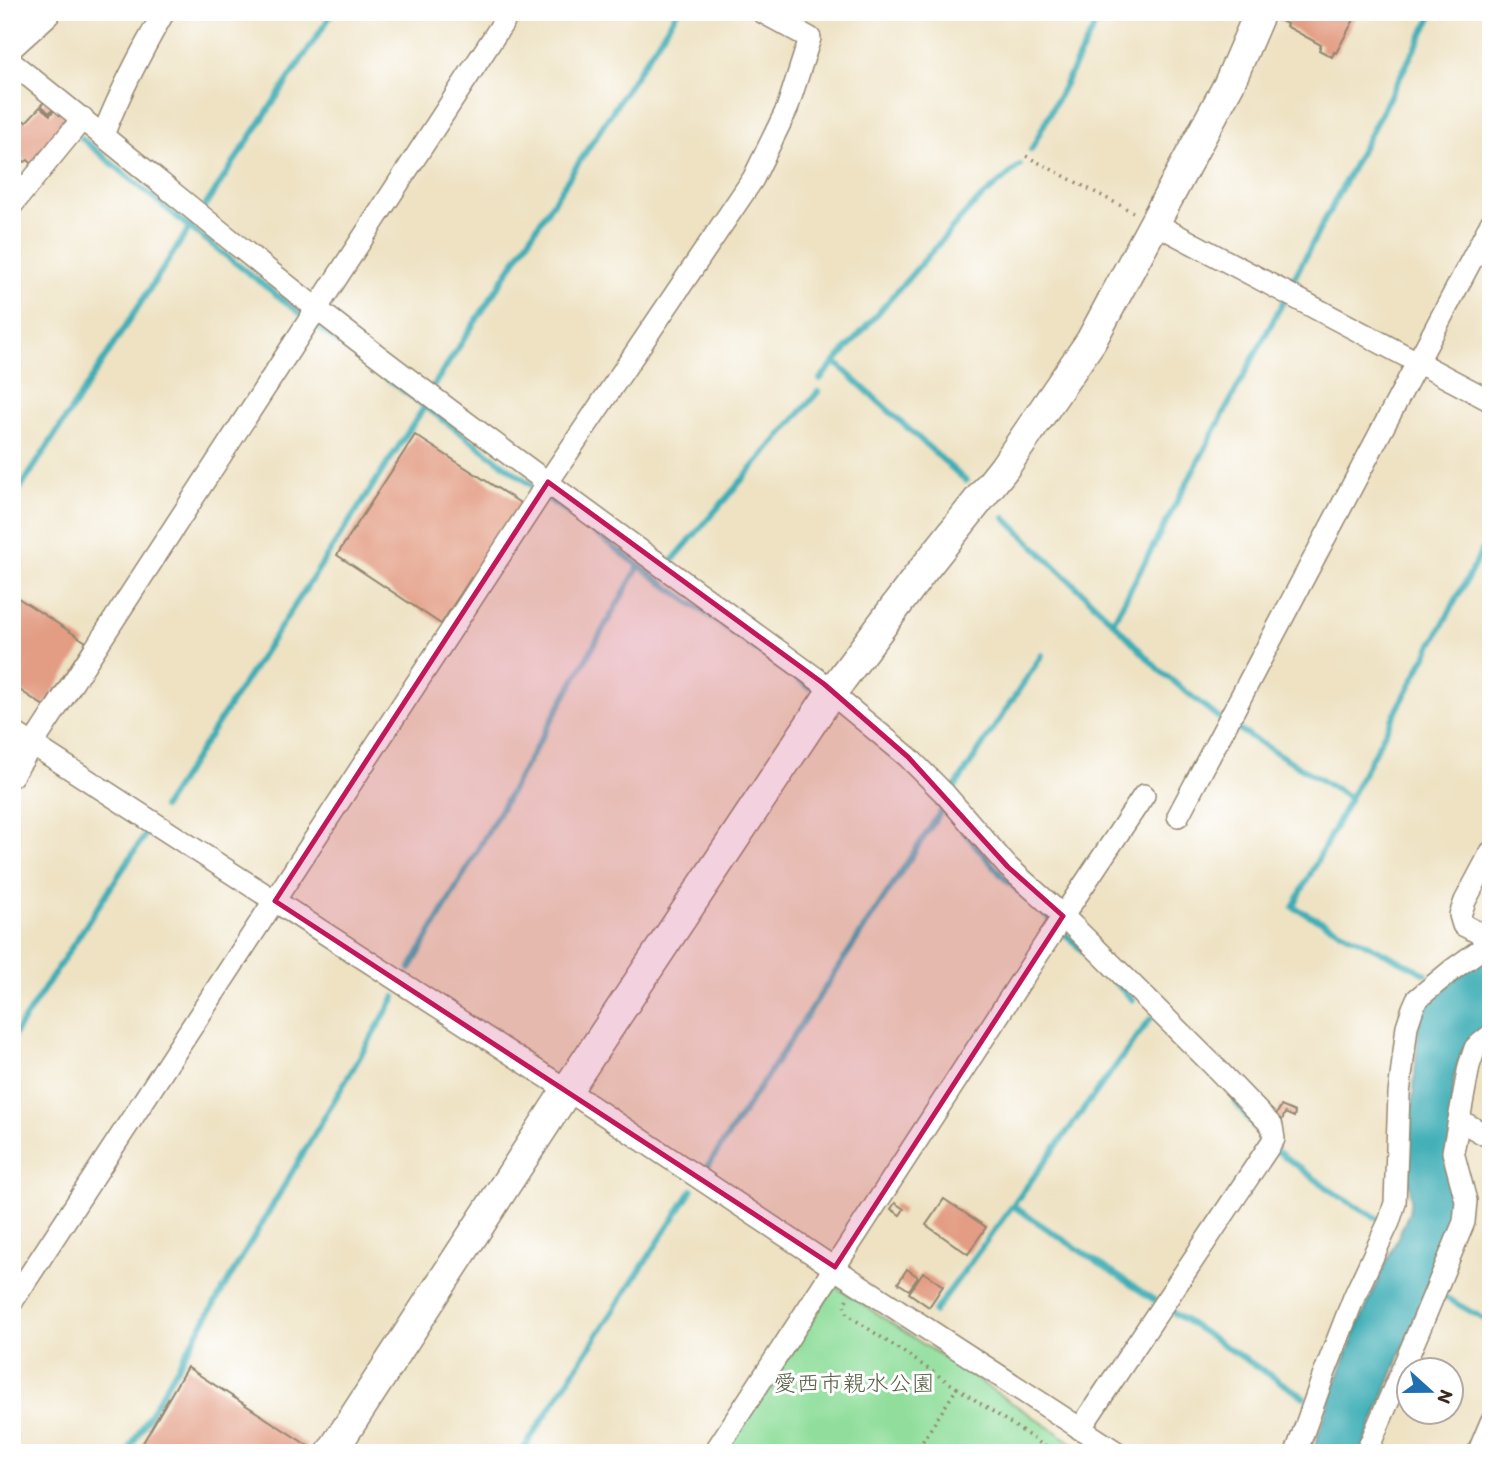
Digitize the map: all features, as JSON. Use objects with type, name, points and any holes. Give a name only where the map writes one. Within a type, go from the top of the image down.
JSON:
[{"type":"street","points":[[12,42],[45,12]]},
{"type":"street","points":[[103,135],[116,102],[164,12]]},
{"type":"street","points":[[12,776],[510,12]]},
{"type":"street","points":[[12,1301],[548,482],[753,179],[787,108],[810,38],[762,12]]},
{"type":"street","points":[[331,1453],[567,1090],[831,693],[1004,468],[1091,341],[1229,85],[1260,12]]},
{"type":"street","points":[[12,63],[317,308],[548,482],[824,684],[831,693],[908,757],[945,794],[1008,867],[1063,916],[1272,1126],[1274,1139],[1080,1429]]},
{"type":"street","points":[[12,205],[83,118]]},
{"type":"street","points":[[1154,223],[1491,401]]},
{"type":"street","points":[[1178,816],[1491,223]]},
{"type":"street","points":[[12,731],[567,1090],[1118,1453]]},
{"type":"street","points":[[714,1453],[1144,795]]},
{"type":"street","points":[[1296,1453],[1354,1297],[1389,1223],[1395,1203],[1399,1094],[1407,1027],[1413,1008],[1417,999],[1491,941],[1463,925],[1460,915],[1491,852]]},
{"type":"street","points":[[1366,1453],[1464,1222],[1466,1201],[1452,1152],[1475,1048],[1491,1035]]},
{"type":"street","points":[[1459,1120],[1491,1138]]},
{"type":"street","points":[[1478,1453],[1491,1422]]},
{"type":"path","points":[[1026,156],[1154,223]]},
{"type":"path","points":[[855,1282],[844,1305],[848,1315],[1055,1453]]},
{"type":"path","points":[[915,1453],[957,1388]]},
{"type":"highlighted area","points":[[548,482],[824,684],[908,757],[1008,867],[1063,916],[835,1267],[275,901]]},
{"type":"green space","name":"愛西市親水公園","points":[[835,1286],[1088,1453],[724,1453]]},
{"type":"water","points":[[1491,954],[1491,1022],[1469,1040],[1463,1049],[1454,1077],[1452,1108],[1460,1204],[1400,1356],[1394,1356],[1394,1370],[1361,1453],[1313,1453],[1344,1361],[1409,1213],[1411,1199],[1408,1163],[1419,1023],[1428,1002],[1474,964]]},
{"type":"building","points":[[1283,12],[1358,12],[1332,57],[1319,50],[1321,45],[1279,20]]},
{"type":"building","points":[[46,100],[54,108],[49,113],[41,105]]},
{"type":"building","points":[[40,107],[50,115],[56,108],[68,119],[62,126],[67,132],[32,164],[28,160],[25,162],[12,150],[15,148],[12,143],[19,130],[16,127],[23,120],[26,122]]},
{"type":"building","points":[[12,153],[19,159],[12,167]]},
{"type":"building","points":[[415,435],[525,506],[476,582],[471,578],[441,624],[337,555]]},
{"type":"building","points":[[12,594],[86,642],[44,706],[12,685]]},
{"type":"building","points":[[1281,1106],[1295,1112],[1294,1117],[1285,1113],[1282,1120],[1275,1117]]},
{"type":"building","points":[[944,1199],[986,1227],[968,1254],[926,1225]]},
{"type":"building","points":[[895,1203],[904,1209],[900,1215],[891,1209]]},
{"type":"building","points":[[907,1269],[918,1277],[909,1290],[898,1283]]},
{"type":"building","points":[[923,1272],[943,1286],[929,1307],[909,1293]]},
{"type":"building","points":[[187,1367],[307,1445],[302,1453],[137,1453]]},
{"type":"waterway","points":[[205,206],[333,12]]},
{"type":"waterway","points":[[434,385],[677,12]]},
{"type":"waterway","points":[[1031,150],[1102,12]]},
{"type":"waterway","points":[[1289,288],[1434,12]]},
{"type":"waterway","points":[[81,138],[301,314]]},
{"type":"waterway","points":[[835,362],[971,207],[1020,165]]},
{"type":"waterway","points":[[12,501],[192,224]]},
{"type":"waterway","points":[[1113,622],[1284,300]]},
{"type":"waterway","points":[[316,326],[534,487]]},
{"type":"waterway","points":[[820,379],[835,362],[966,481]]},
{"type":"waterway","points":[[671,562],[818,392]]},
{"type":"waterway","points":[[163,807],[425,406]]},
{"type":"waterway","points":[[549,499],[809,687]]},
{"type":"waterway","points":[[1005,518],[1158,669],[1220,719]]},
{"type":"waterway","points":[[1350,798],[1491,534]]},
{"type":"waterway","points":[[410,969],[639,566]]},
{"type":"waterway","points":[[953,790],[1042,655]]},
{"type":"waterway","points":[[1233,726],[1350,798],[1293,907],[1426,974]]},
{"type":"waterway","points":[[933,796],[1003,877],[1052,921]]},
{"type":"waterway","points":[[708,1166],[945,805]]},
{"type":"waterway","points":[[12,1038],[147,832]]},
{"type":"waterway","points":[[1061,930],[1133,1000]]},
{"type":"waterway","points":[[127,1453],[395,997]]},
{"type":"waterway","points":[[934,1312],[1151,1018]]},
{"type":"waterway","points":[[1235,1102],[1262,1136]]},
{"type":"waterway","points":[[1274,1149],[1340,1197],[1377,1218]]},
{"type":"waterway","points":[[521,1453],[692,1190]]},
{"type":"waterway","points":[[1013,1206],[1154,1300]]},
{"type":"waterway","points":[[1443,1296],[1491,1323]]},
{"type":"waterway","points":[[1169,1310],[1304,1397]]}]
